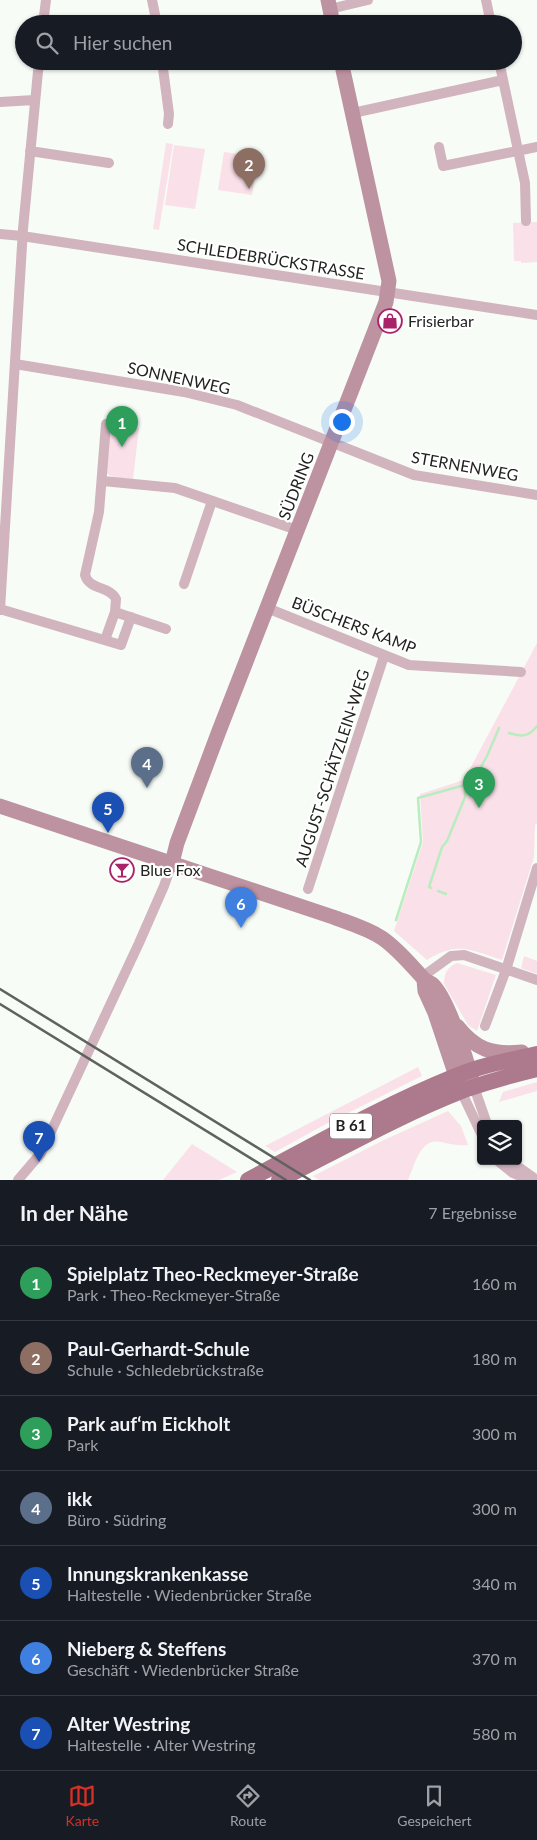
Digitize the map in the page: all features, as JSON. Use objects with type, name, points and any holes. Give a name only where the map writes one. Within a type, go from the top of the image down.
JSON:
[{"type":"main road","name":"B 61","points":[[248,1180],[374,1114],[462,1073],[537,1052]]},
{"type":"main road","name":"B 61","points":[[279,1180],[379,1129],[468,1089],[537,1069]]},
{"type":"street","points":[[44,15],[46,0]]},
{"type":"street","points":[[152,0],[154,15]]},
{"type":"street","points":[[330,11],[368,0]]},
{"type":"street","points":[[486,0],[489,15]]},
{"type":"street","points":[[38,70],[22,236],[0,610],[121,646],[131,617]]},
{"type":"street","points":[[163,70],[169,114],[168,124]]},
{"type":"street","name":"SÜDRING","points":[[172,863],[177,843],[386,302],[389,281],[343,70]]},
{"type":"street","points":[[501,70],[525,183],[526,221]]},
{"type":"street","points":[[353,113],[503,80]]},
{"type":"street","points":[[0,102],[34,100]]},
{"type":"street","points":[[439,147],[443,166],[537,147]]},
{"type":"street","points":[[30,151],[109,163]]},
{"type":"street","name":"SCHLEDEBRÜCKSTRASSE","points":[[0,234],[537,315]]},
{"type":"street","name":"SONNENWEG","points":[[15,364],[184,392],[237,406],[332,442]]},
{"type":"street","points":[[105,640],[117,603],[114,595],[90,583],[85,575],[99,512],[106,424]]},
{"type":"street","name":"STERNENWEG","points":[[332,442],[414,475],[537,495]]},
{"type":"street","points":[[102,481],[175,488],[297,530]]},
{"type":"street","points":[[184,584],[212,501]]},
{"type":"street","name":"BÜSCHERS KAMP","points":[[267,608],[409,665],[521,672]]},
{"type":"street","points":[[115,612],[166,629]]},
{"type":"street","name":"AUGUST-SCHÄTZLEIN-WEG","points":[[308,889],[384,656]]},
{"type":"street","points":[[0,806],[362,928],[382,938],[400,953],[423,979],[432,984],[450,1017],[464,1035],[475,1045],[505,1054],[537,1052]]},
{"type":"street","points":[[18,1180],[41,1153],[139,943],[172,863]]},
{"type":"street","points":[[485,1026],[506,970],[537,868]]},
{"type":"street","points":[[423,979],[451,956],[464,955],[537,980]]},
{"type":"street","points":[[423,979],[425,991],[462,1073],[477,1120]]},
{"type":"street","points":[[450,1017],[462,1073]]},
{"type":"street","points":[[468,1089],[485,1120]]},
{"type":"street","points":[[503,1165],[513,1173],[528,1180]]},
{"type":"street","points":[[516,1165],[537,1180]]},
{"type":"shaded area","points":[[166,143],[173,144],[159,230],[153,229]]},
{"type":"shaded area","points":[[174,145],[205,149],[195,209],[165,205]]},
{"type":"shaded area","points":[[224,152],[245,155],[245,159],[257,161],[252,195],[218,190]]},
{"type":"shaded area","points":[[537,222],[537,262],[521,263],[521,261],[514,261],[513,223]]},
{"type":"shaded area","points":[[109,424],[139,428],[133,479],[114,477],[105,471]]},
{"type":"shaded area","points":[[537,643],[537,823],[535,825],[534,857],[502,960],[464,949],[456,949],[438,954],[427,960],[394,931],[423,842],[420,794],[464,780]]},
{"type":"shaded area","points":[[524,956],[537,961],[537,974],[521,968]]},
{"type":"shaded area","points":[[457,963],[496,975],[477,1031],[468,1025],[444,984],[447,971]]},
{"type":"shaded area","points":[[418,1067],[422,1076],[275,1152],[265,1146]]},
{"type":"shaded area","points":[[537,1082],[537,1091],[499,1102],[503,1092]]},
{"type":"shaded area","points":[[448,1111],[461,1126],[468,1145],[441,1142],[428,1144],[419,1154],[408,1180],[319,1180],[313,1176],[384,1140]]},
{"type":"shaded area","points":[[192,1144],[237,1172],[219,1180],[163,1180]]},
{"type":"waterway","points":[[509,733],[524,735],[531,732],[537,726]]},
{"type":"waterway","points":[[396,920],[421,842],[418,798],[472,783],[487,756],[499,728]]},
{"type":"waterway","points":[[431,888],[429,887],[442,847],[447,841],[465,797],[465,785]]},
{"type":"waterway","points":[[438,891],[446,894]]},
{"type":"railway","points":[[0,989],[310,1180]]},
{"type":"railway","points":[[0,1004],[286,1180]]},
{"type":"place","name":"Paul-Gerhardt-Schule","points":[[249,189]]},
{"type":"place","name":"Frisierbar","points":[[390,321]]},
{"type":"place","name":"Spielplatz Theo-Reckmeyer-Straße","points":[[122,447]]},
{"type":"place","name":"ikk","points":[[147,788]]},
{"type":"place","name":"Park auf‘m Eickholt","points":[[479,808]]},
{"type":"place","name":"Innungskrankenkasse","points":[[108,833]]},
{"type":"place","name":"Blue Fox","points":[[122,870]]},
{"type":"place","name":"Nieberg & Steffens","points":[[241,928]]},
{"type":"place","name":"Alter Westring","points":[[39,1162]]}]
